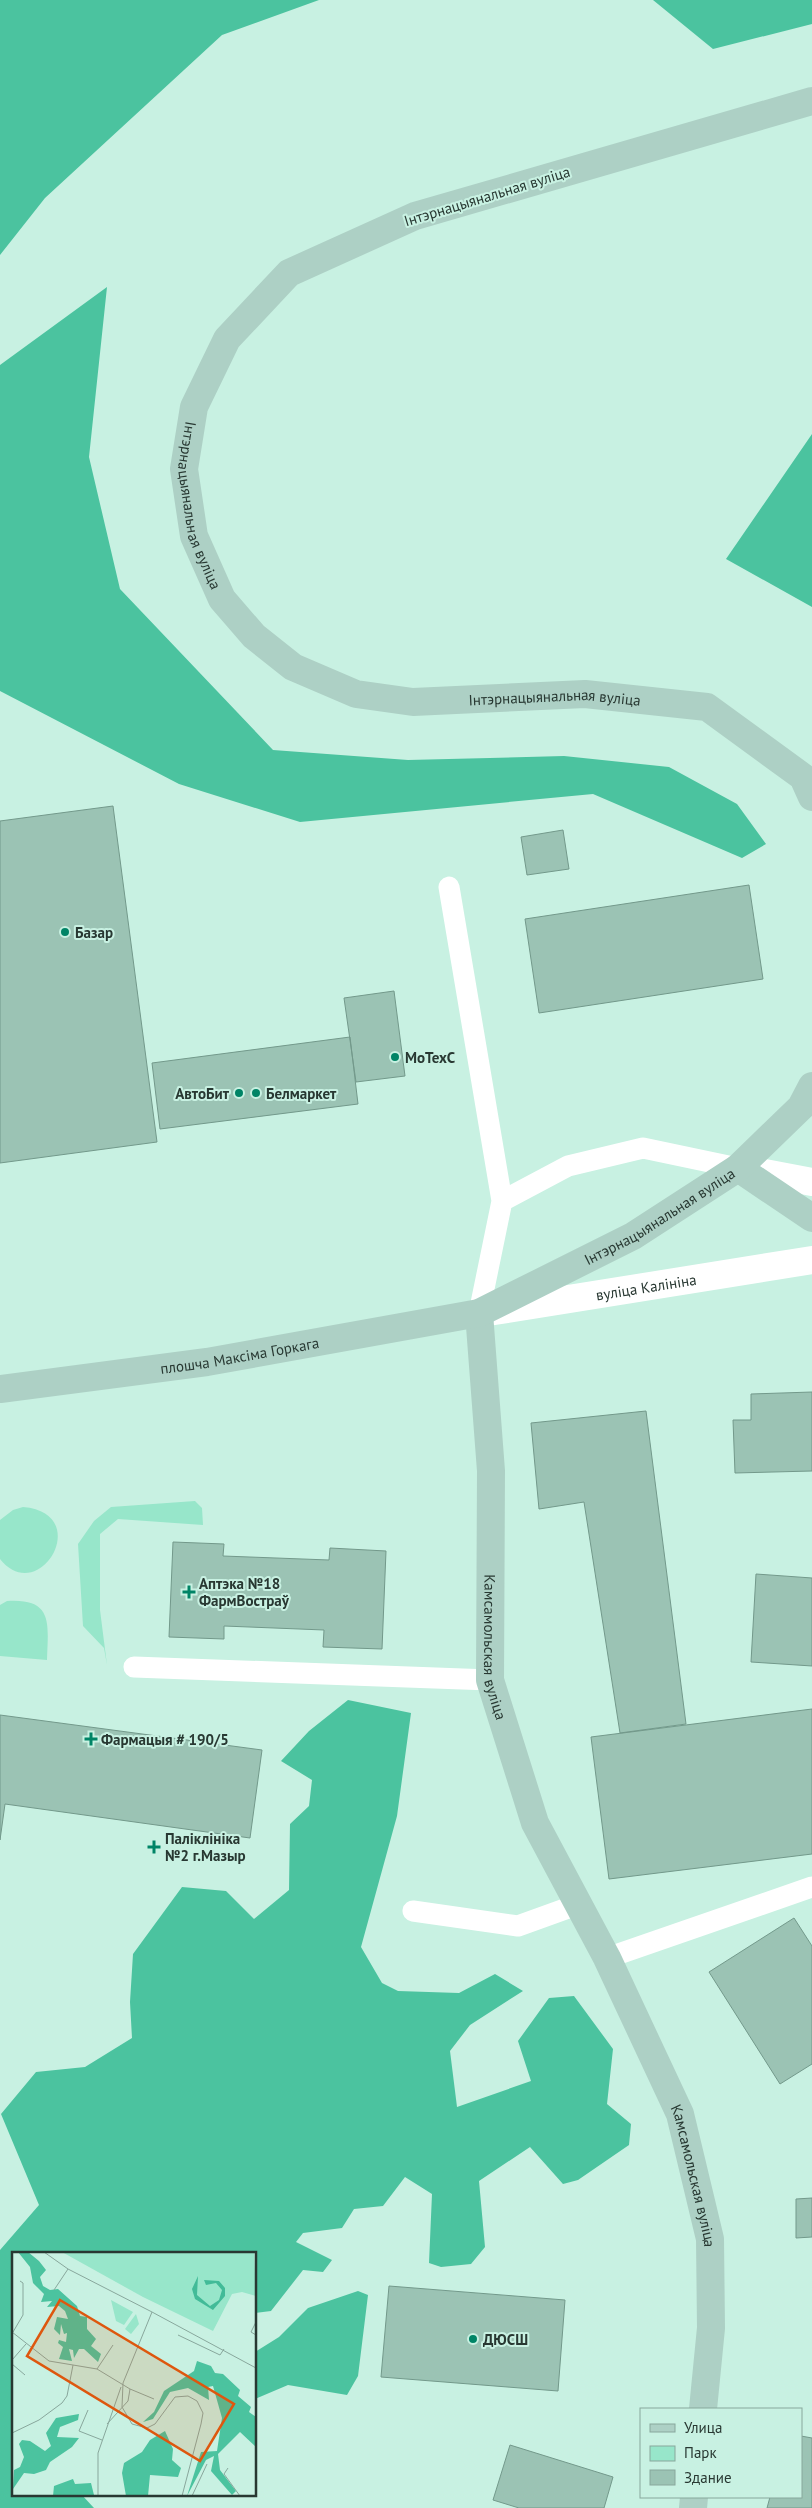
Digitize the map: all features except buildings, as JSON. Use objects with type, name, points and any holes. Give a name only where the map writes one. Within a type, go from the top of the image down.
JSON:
[{"type":"main road","name":"Інтэрнацыянальная вуліца","points":[[812,101],[415,216],[288,273],[227,339],[194,407],[184,469],[194,536],[222,599],[254,636],[293,666],[356,694],[413,702],[585,694],[707,707],[802,777],[812,797]]},
{"type":"main road","name":"Інтэрнацыянальная вуліца","points":[[479,1313],[634,1236],[738,1168],[800,1107],[812,1086]]},
{"type":"main road","points":[[738,1168],[812,1218]]},
{"type":"main road","name":"плошча Максіма Горкага","points":[[0,1389],[206,1362],[479,1313]]},
{"type":"main road","name":"Камсамольская вуліца","points":[[479,1313],[490,1471],[490,1680],[534,1823],[607,1958],[680,2114],[710,2239],[711,2328],[703,2408]]},
{"type":"street","points":[[738,1168],[812,1182]]},
{"type":"street","name":"вуліца Калініна","points":[[479,1313],[812,1260]]},
{"type":"lane","points":[[449,886],[502,1201],[479,1313]]},
{"type":"lane","points":[[502,1201],[568,1166],[643,1148],[738,1168]]},
{"type":"lane","points":[[134,1667],[490,1680]]},
{"type":"lane","points":[[607,1958],[812,1887]]},
{"type":"lane","points":[[413,1911],[518,1926],[579,1904]]},
{"type":"green space","points":[[0,0],[319,0],[222,35],[45,198],[0,255]]},
{"type":"green space","points":[[653,0],[812,0],[812,24],[713,49]]},
{"type":"green space","points":[[107,287],[89,457],[120,589],[273,750],[408,760],[564,756],[669,767],[737,804],[766,844],[742,858],[593,794],[300,822],[179,784],[0,691],[0,365]]},
{"type":"green space","points":[[812,434],[812,607],[726,559]]},
{"type":"green space","points":[[195,1501],[202,1508],[203,1525],[118,1519],[100,1534],[100,1610],[107,1665],[104,1648],[83,1626],[78,1544],[94,1521],[111,1507]]},
{"type":"green space","points":[[23,1507],[44,1513],[55,1525],[58,1539],[53,1554],[43,1566],[30,1572],[15,1571],[0,1559],[0,1520],[13,1510]]},
{"type":"green space","points":[[7,1601],[22,1601],[33,1604],[41,1609],[47,1625],[47,1660],[0,1656],[0,1605]]},
{"type":"green space","points":[[348,1700],[411,1713],[397,1816],[361,1947],[382,1983],[398,1991],[459,1993],[495,1974],[523,1991],[470,2025],[450,2051],[457,2107],[531,2081],[518,2041],[549,1998],[574,1996],[613,2049],[607,2104],[631,2124],[629,2145],[578,2180],[563,2184],[530,2147],[479,2181],[485,2247],[471,2264],[441,2267],[429,2263],[432,2194],[405,2177],[383,2206],[354,2209],[342,2228],[303,2233],[296,2242],[332,2260],[323,2272],[303,2270],[271,2311],[256,2313],[256,2252],[12,2252],[12,2496],[83,2496],[94,2508],[0,2508],[0,2250],[39,2205],[1,2114],[36,2072],[85,2067],[132,2038],[130,2002],[133,1954],[182,1887],[226,1891],[254,1919],[289,1890],[290,1824],[309,1806],[312,1780],[281,1761],[309,1731]]},
{"type":"green space","points":[[358,2291],[368,2295],[358,2376],[347,2395],[288,2385],[256,2399],[256,2351],[279,2337],[308,2308]]},
{"type":"place","name":"Базар","points":[[65,932]]},
{"type":"place","name":"MoTexC","points":[[395,1057]]},
{"type":"place","name":"АвтоБит","points":[[239,1093]]},
{"type":"place","name":"Белмаркет","points":[[256,1093]]},
{"type":"place","name":"Аптэка №18 ФармВостраў","points":[[189,1592]]},
{"type":"place","name":"Фармацыя # 190/5","points":[[91,1739]]},
{"type":"place","name":"Паліклініка №2 г.Мазыр","points":[[154,1847]]},
{"type":"place","name":"ДЮСШ","points":[[473,2339]]}]
